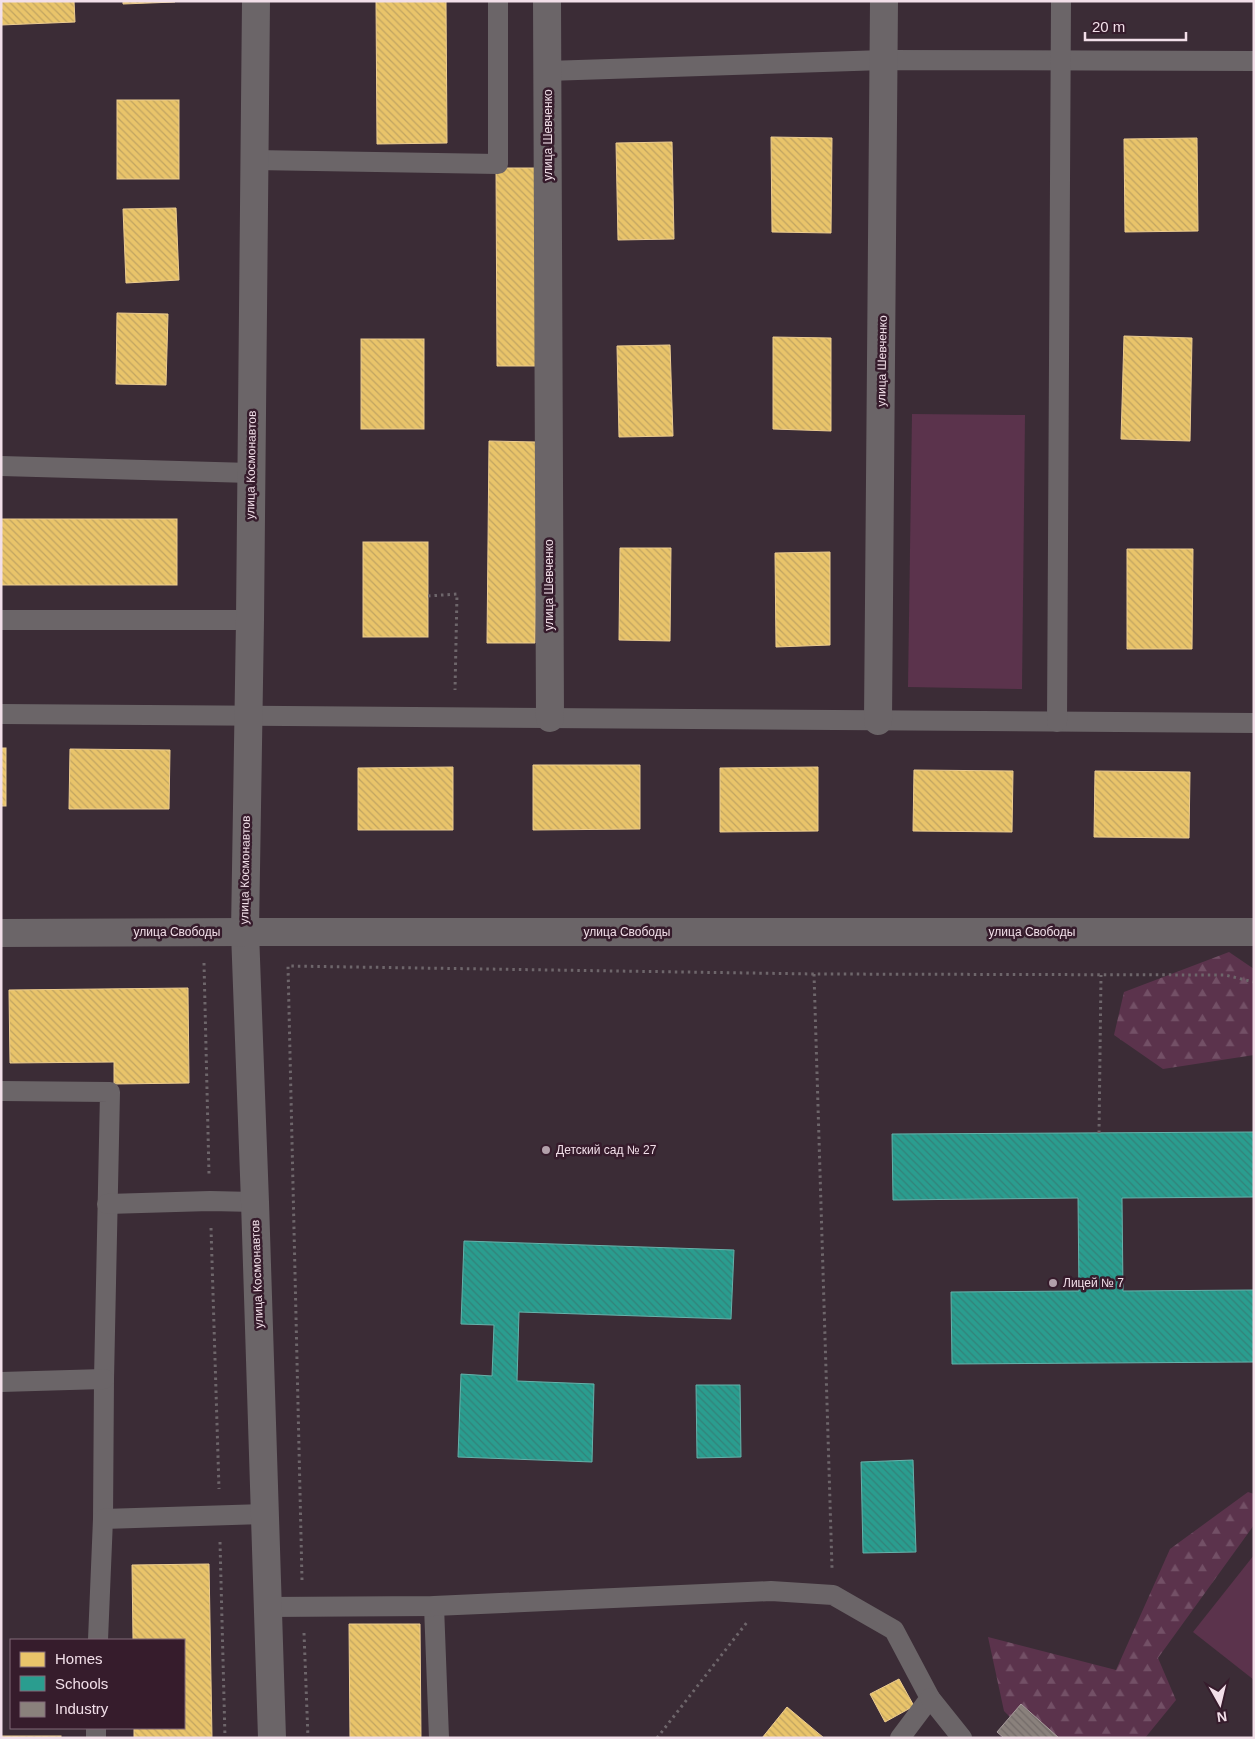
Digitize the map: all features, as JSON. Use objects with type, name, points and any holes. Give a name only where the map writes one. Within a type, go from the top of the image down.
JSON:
[{"type":"street","name":"улица Космонавтов","points":[[256,1],[250,620],[244,932],[255,1202],[272,1738]]},
{"type":"street","name":"улица Шевченко","points":[[548,1],[550,718]]},
{"type":"street","name":"улица Шевченко","points":[[878,721],[884,1]]},
{"type":"street","name":"улица Свободы","points":[[1,933],[1254,932]]},
{"type":"lane","points":[[254,160],[498,164],[498,1]]},
{"type":"lane","points":[[1057,722],[1061,1]]},
{"type":"lane","points":[[547,71],[884,60],[1254,61]]},
{"type":"lane","points":[[1,466],[251,472]]},
{"type":"lane","points":[[1,620],[250,620]]},
{"type":"lane","points":[[1,714],[1254,723]]},
{"type":"lane","points":[[1,1091],[110,1092],[103,1519],[98,1639]]},
{"type":"lane","points":[[108,1204],[210,1201],[255,1202]]},
{"type":"lane","points":[[1,1382],[104,1379]]},
{"type":"lane","points":[[103,1519],[264,1514]]},
{"type":"lane","points":[[267,1607],[434,1606],[771,1591],[833,1595],[894,1630],[930,1698],[962,1738]]},
{"type":"lane","points":[[434,1606],[440,1738]]},
{"type":"lane","points":[[900,1738],[930,1698]]},
{"type":"path","points":[[428,596],[457,594],[455,718]]},
{"type":"path","points":[[204,962],[219,1496]]},
{"type":"path","points":[[308,1738],[302,1607],[288,966],[814,974],[1225,975],[1254,982]]},
{"type":"path","points":[[814,974],[833,1595]]},
{"type":"path","points":[[1099,1132],[1101,975]]},
{"type":"path","points":[[220,1535],[225,1738]]},
{"type":"path","points":[[657,1738],[771,1591]]},
{"type":"green space","points":[[912,414],[1025,415],[1022,689],[908,687]]},
{"type":"green space","points":[[1229,952],[1254,969],[1254,1055],[1163,1069],[1114,1035],[1124,992]]},
{"type":"green space","points":[[1248,1492],[1254,1494],[1254,1525],[1158,1658],[1176,1700],[1145,1738],[1031,1738],[1004,1711],[988,1637],[1116,1670],[1170,1549]]},
{"type":"green space","points":[[1254,1555],[1254,1680],[1193,1632]]},
{"type":"building: Homes","points":[[1,1],[74,1],[75,22],[1,25]]},
{"type":"building: Homes","points":[[123,1],[175,1],[175,2],[123,4]]},
{"type":"building: Homes","points":[[376,1],[446,1],[447,143],[377,144]]},
{"type":"building: Homes","points":[[117,100],[179,100],[179,179],[117,179]]},
{"type":"building: Homes","points":[[771,137],[832,138],[831,233],[772,232]]},
{"type":"building: Homes","points":[[1197,138],[1198,231],[1125,232],[1124,139]]},
{"type":"building: Homes","points":[[672,142],[674,239],[618,240],[616,143]]},
{"type":"building: Homes","points":[[496,168],[536,168],[536,366],[497,366]]},
{"type":"building: Homes","points":[[176,208],[179,280],[126,283],[123,209]]},
{"type":"building: Homes","points":[[117,313],[168,314],[166,385],[116,384]]},
{"type":"building: Homes","points":[[1124,336],[1192,338],[1190,441],[1121,439]]},
{"type":"building: Homes","points":[[773,337],[831,338],[831,431],[773,429]]},
{"type":"building: Homes","points":[[361,339],[424,339],[424,429],[361,429]]},
{"type":"building: Homes","points":[[670,345],[673,436],[619,437],[617,346]]},
{"type":"building: Homes","points":[[489,441],[537,442],[535,643],[487,643]]},
{"type":"building: Homes","points":[[1,519],[177,519],[177,585],[1,585]]},
{"type":"building: Homes","points":[[363,542],[428,542],[428,637],[363,637]]},
{"type":"building: Homes","points":[[620,548],[671,548],[670,641],[619,640]]},
{"type":"building: Homes","points":[[1127,549],[1193,549],[1192,649],[1127,649]]},
{"type":"building: Homes","points":[[830,552],[830,645],[776,647],[775,553]]},
{"type":"building: Homes","points":[[1,748],[6,748],[6,806],[1,806]]},
{"type":"building: Homes","points":[[70,749],[170,750],[169,809],[69,809]]},
{"type":"building: Homes","points":[[533,765],[640,765],[640,829],[533,830]]},
{"type":"building: Homes","points":[[453,767],[453,830],[358,830],[358,768]]},
{"type":"building: Homes","points":[[818,767],[818,831],[720,832],[720,768]]},
{"type":"building: Homes","points":[[914,770],[1013,771],[1012,832],[913,831]]},
{"type":"building: Homes","points":[[1095,771],[1190,772],[1189,838],[1094,837]]},
{"type":"building: Homes","points":[[188,988],[189,1083],[114,1084],[114,1062],[10,1063],[9,990]]},
{"type":"building: Homes","points":[[209,1564],[212,1738],[134,1738],[134,1729],[185,1729],[185,1639],[133,1639],[132,1565]]},
{"type":"building: Homes","points":[[349,1624],[420,1624],[421,1738],[350,1738]]},
{"type":"building: Homes","points":[[899,1679],[914,1706],[885,1722],[870,1694]]},
{"type":"building: Homes","points":[[787,1707],[824,1738],[762,1738]]},
{"type":"building: Homes","points":[[1,1736],[61,1736],[61,1738],[1,1738]]},
{"type":"building: Schools","points":[[1254,1132],[1254,1197],[1122,1198],[1123,1291],[1254,1290],[1254,1362],[952,1364],[951,1292],[1079,1291],[1078,1198],[893,1200],[892,1134]]},
{"type":"building: Schools","points":[[464,1241],[734,1250],[731,1319],[519,1312],[517,1381],[594,1384],[592,1462],[458,1457],[461,1374],[492,1376],[494,1325],[461,1324]]},
{"type":"building: Schools","points":[[696,1385],[740,1385],[741,1457],[697,1458]]},
{"type":"building: Schools","points":[[913,1460],[916,1552],[863,1553],[861,1462]]},
{"type":"building: Industry","points":[[1021,1704],[1059,1738],[1004,1738],[997,1732]]},
{"type":"place","name":"Детский сад № 27","points":[[546,1150]]},
{"type":"place","name":"Лицей № 7","points":[[1053,1283]]}]
